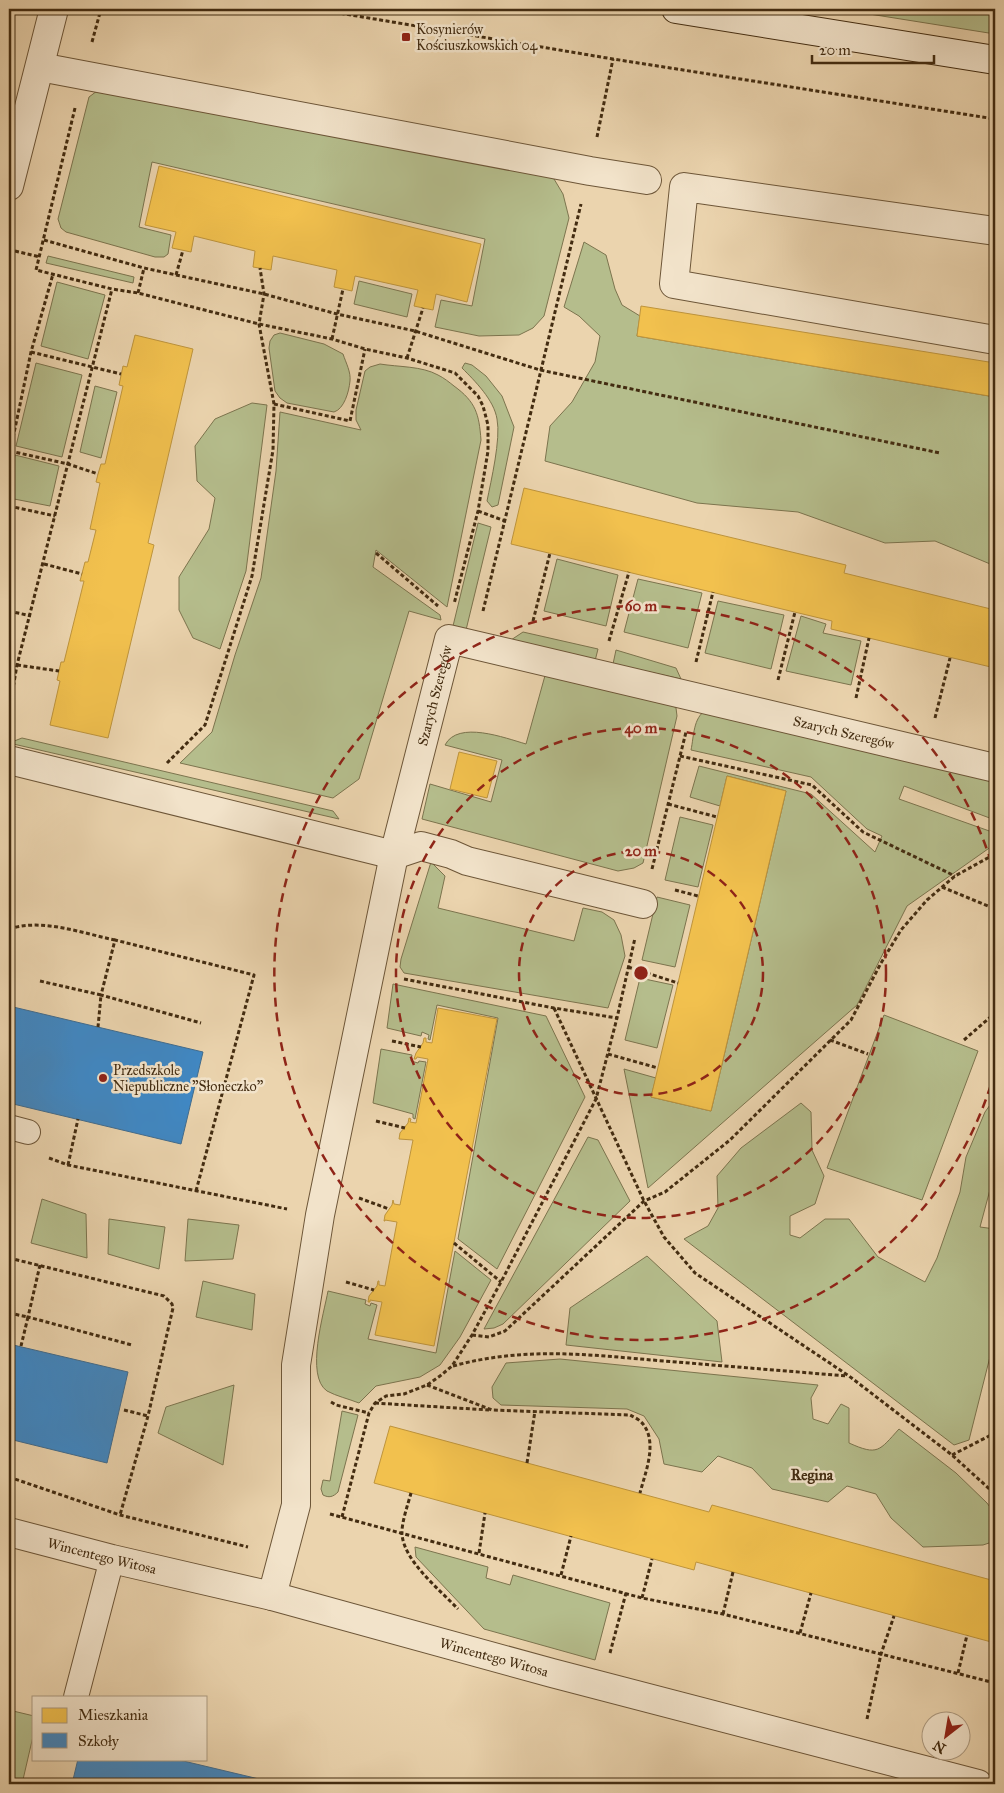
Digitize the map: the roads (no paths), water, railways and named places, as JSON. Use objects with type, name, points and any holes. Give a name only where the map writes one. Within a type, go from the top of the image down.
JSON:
[{"type":"street","points":[[9,186],[54,9]]},
{"type":"street","points":[[676,9],[995,60]]},
{"type":"street","points":[[40,67],[590,171],[647,180]]},
{"type":"street","points":[[995,232],[684,187],[674,284],[995,340]]},
{"type":"street","name":"Szarych Szeregów","points":[[272,1596],[296,1505],[296,1365],[320,1215],[394,854],[450,628],[475,645],[995,768]]},
{"type":"street","points":[[9,760],[394,854],[421,846],[468,861],[644,904]]},
{"type":"street","name":"Wincentego Witosa","points":[[9,1532],[112,1559],[272,1596],[601,1686],[978,1784]]},
{"type":"lane","points":[[76,1696],[112,1559]]},
{"type":"place","name":"Kosynierów Kościuszkowskich 04","points":[[406,37]]},
{"type":"place","name":"Przedszkole Niepubliczne \"Słoneczko\"","points":[[103,1078]]},
{"type":"district","name":"Regina","points":[[812,1475]]}]
